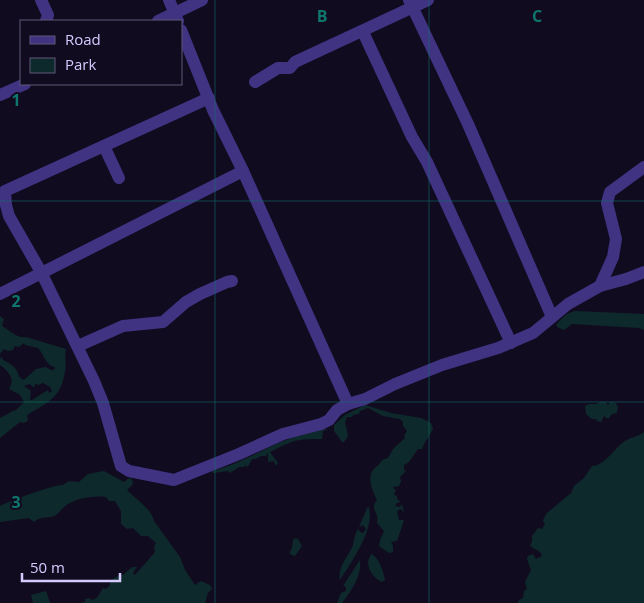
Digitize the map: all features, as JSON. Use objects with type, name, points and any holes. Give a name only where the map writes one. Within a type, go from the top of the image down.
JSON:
[{"type":"street","points":[[41,0],[48,14],[46,20]]},
{"type":"street","points":[[169,0],[176,17]]},
{"type":"street","points":[[162,20],[176,17],[202,0]]},
{"type":"street","points":[[255,82],[278,68],[290,68],[295,62],[363,32],[411,4],[428,0]]},
{"type":"street","points":[[411,4],[468,124],[552,317]]},
{"type":"street","points":[[182,32],[209,98],[348,404]]},
{"type":"street","points":[[363,32],[412,137],[427,162],[511,343]]},
{"type":"street","points":[[0,95],[22,85]]},
{"type":"street","points":[[209,98],[5,191],[9,216],[78,346],[103,403],[121,466],[129,471],[174,480],[284,434],[321,424],[329,420],[337,410],[348,404],[365,399],[442,364],[511,343],[534,332],[568,304],[600,286],[644,272]]},
{"type":"street","points":[[104,146],[119,178]]},
{"type":"street","points":[[600,286],[613,257],[616,239],[607,203],[610,192],[644,167]]},
{"type":"street","points":[[0,294],[40,272],[243,171]]},
{"type":"street","points":[[78,346],[122,326],[163,322],[186,302],[232,281]]},
{"type":"green space","points":[[576,311],[644,314],[644,330],[639,328],[572,324],[564,330],[556,325],[567,314]]},
{"type":"green space","points":[[0,316],[4,319],[2,326],[17,335],[66,349],[66,366],[63,381],[56,394],[47,403],[27,415],[28,421],[20,422],[0,438],[0,418],[16,410],[24,402],[20,395],[9,389],[12,382],[8,373],[0,365],[0,358],[2,357],[3,360],[13,366],[19,377],[24,380],[36,369],[46,367],[54,370],[55,367],[47,362],[38,348],[25,345],[24,343],[19,347],[15,346],[13,350],[8,351],[4,349],[0,354]],"holes":[[[43,383],[50,387],[52,391],[49,393],[48,390],[30,400],[31,391],[24,386],[30,384],[34,388],[35,384]]]},
{"type":"green space","points":[[605,402],[608,405],[610,402],[616,403],[618,407],[617,413],[612,414],[609,418],[604,416],[601,422],[592,419],[586,414],[585,406]]},
{"type":"green space","points":[[365,405],[391,413],[421,418],[431,423],[433,429],[422,449],[418,449],[409,462],[404,465],[404,470],[406,471],[400,477],[399,486],[393,487],[396,491],[394,494],[397,495],[397,499],[401,502],[395,506],[400,507],[402,504],[404,513],[401,509],[397,511],[399,520],[404,520],[397,541],[391,542],[393,552],[389,553],[379,546],[384,531],[377,523],[374,506],[377,500],[370,480],[374,469],[382,460],[388,458],[393,449],[405,438],[404,436],[407,431],[400,419],[383,416],[368,408],[352,417],[347,417],[345,422],[348,436],[342,442],[334,431],[334,425],[345,415]]},
{"type":"green space","points":[[328,429],[323,431],[322,439],[295,441],[270,452],[278,463],[276,466],[274,461],[268,462],[268,453],[266,456],[252,459],[247,467],[245,465],[244,467],[239,467],[230,473],[228,471],[213,473],[212,471],[239,462],[286,440]]},
{"type":"green space","points":[[644,432],[644,603],[518,603],[523,598],[524,591],[527,589],[525,582],[531,570],[527,559],[528,556],[533,554],[536,559],[542,556],[540,552],[530,546],[532,536],[538,528],[542,529],[545,524],[543,520],[547,513],[571,493],[574,486],[584,478],[592,466],[602,463],[625,441]]},
{"type":"green space","points":[[104,471],[124,482],[129,478],[132,479],[133,484],[127,490],[153,517],[180,557],[185,570],[195,585],[201,581],[210,585],[212,589],[208,593],[205,603],[80,603],[85,602],[85,599],[89,598],[92,600],[97,598],[103,588],[106,589],[110,585],[110,581],[119,575],[123,575],[132,567],[137,567],[133,573],[135,575],[155,552],[154,546],[156,543],[148,536],[141,536],[133,528],[127,529],[121,524],[121,511],[115,501],[109,501],[106,497],[76,500],[66,505],[56,515],[34,522],[29,518],[0,522],[0,506],[42,490],[63,485],[69,481],[79,482],[88,474]]},
{"type":"green space","points":[[368,506],[370,514],[366,534],[340,580],[340,571],[353,545],[358,529],[363,533],[366,529],[363,525],[359,527]]},
{"type":"green space","points":[[295,538],[298,539],[302,546],[295,556],[290,554],[290,552]]},
{"type":"green space","points":[[372,554],[382,569],[385,580],[382,582],[369,569],[368,561]]},
{"type":"green space","points":[[360,560],[359,572],[355,583],[342,603],[337,603],[341,593],[346,591],[346,587],[343,586]]},
{"type":"green space","points":[[46,591],[50,603],[33,603],[31,595]]}]
